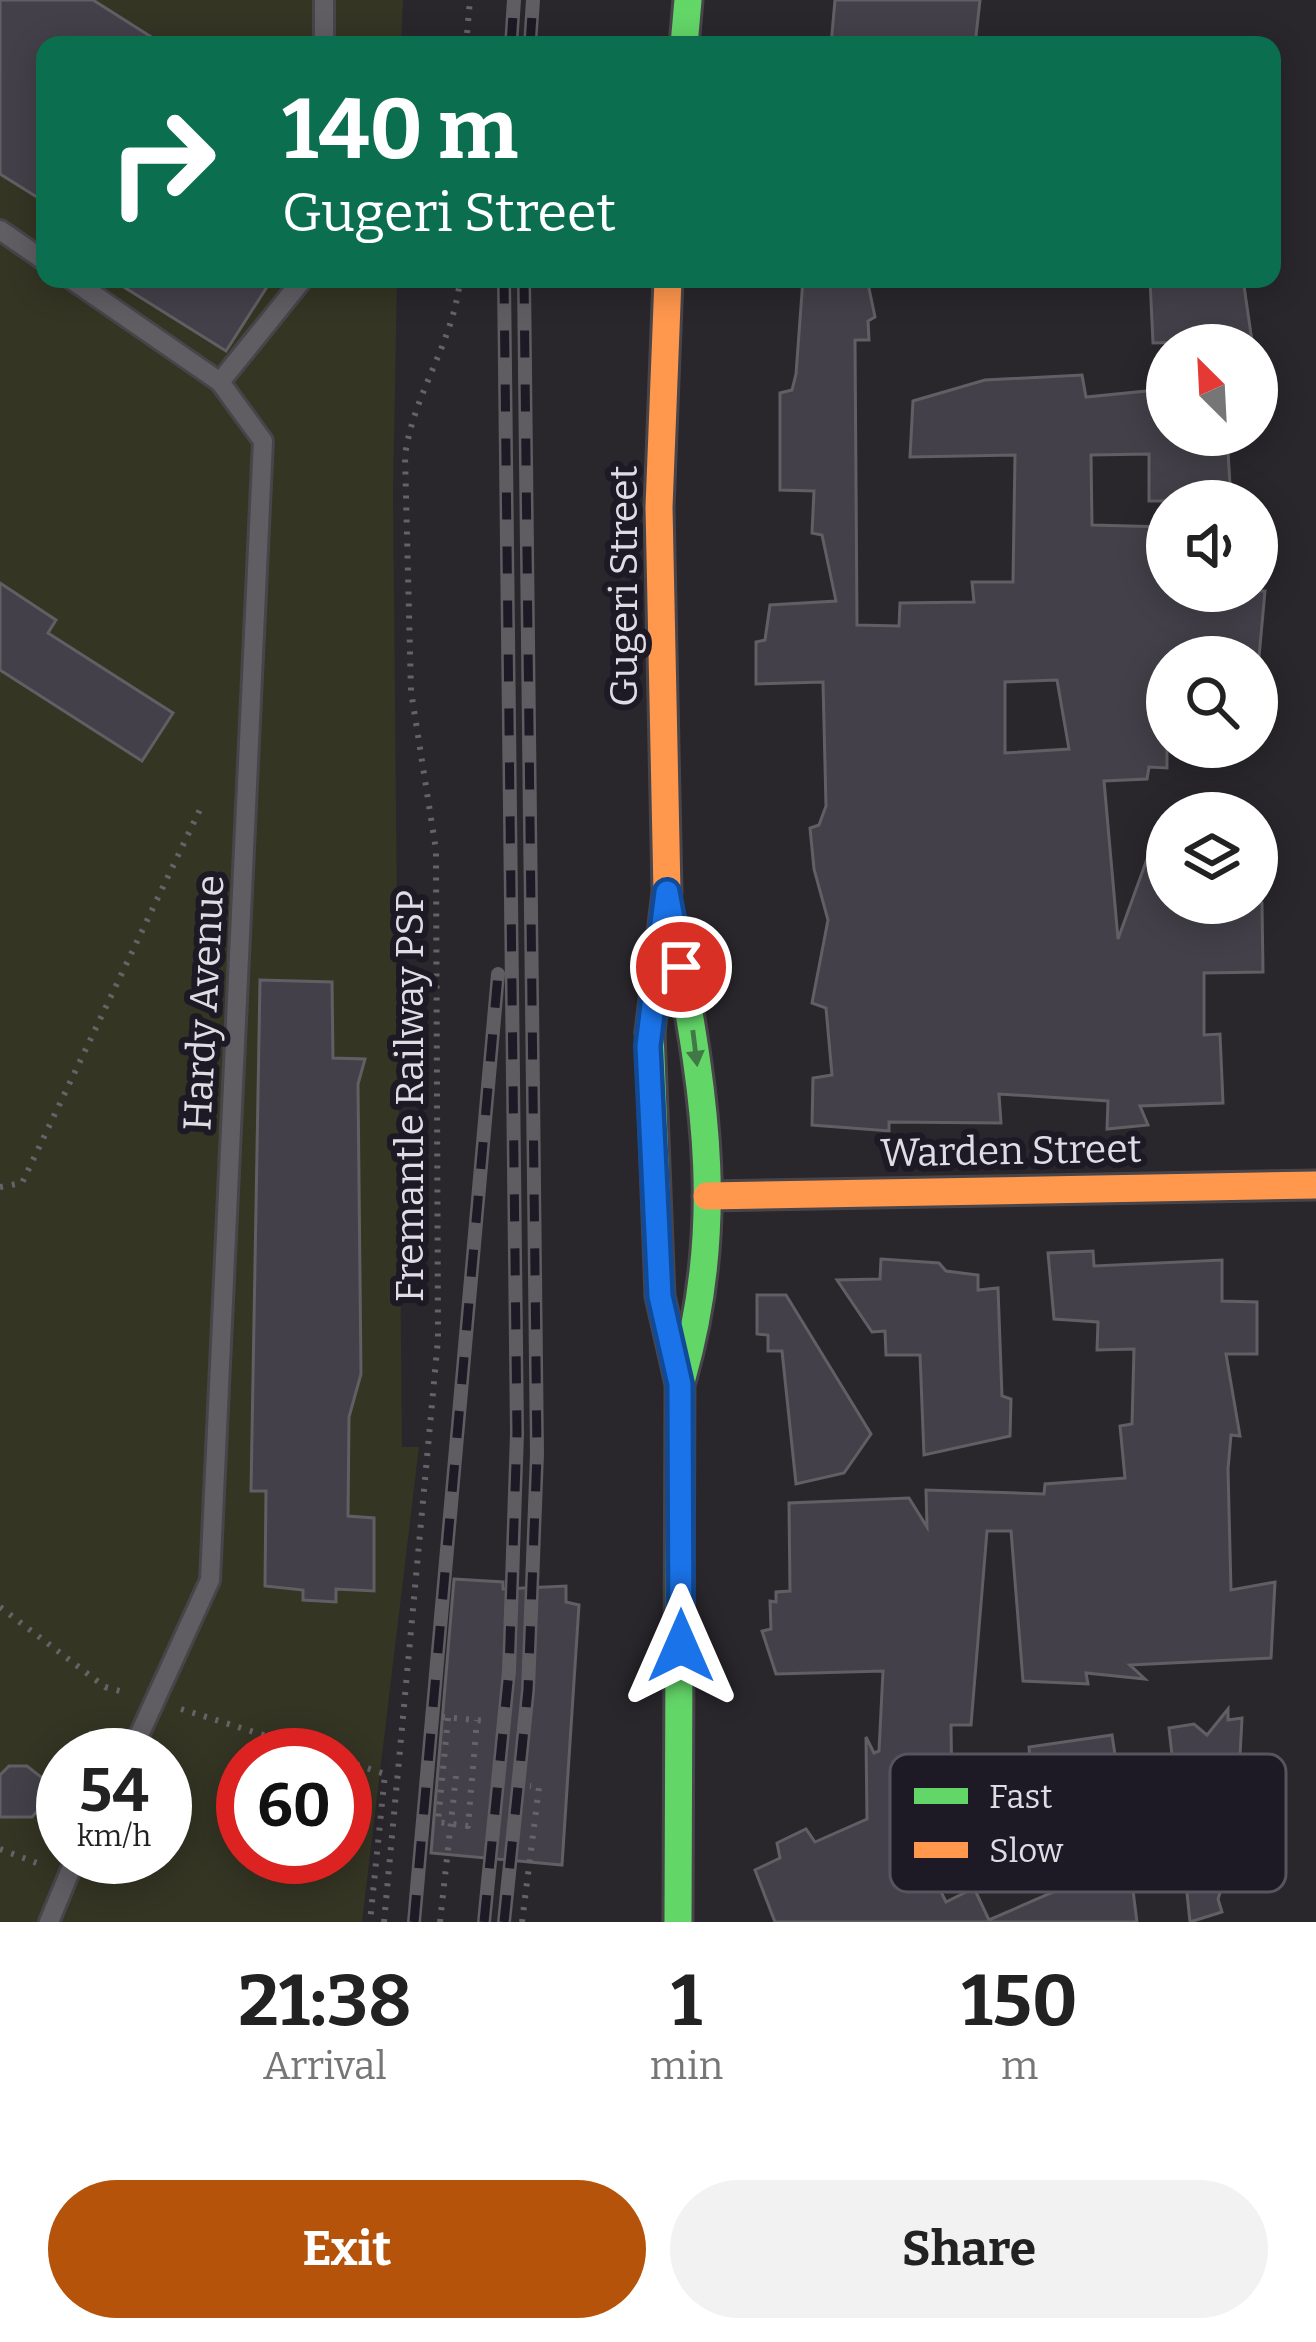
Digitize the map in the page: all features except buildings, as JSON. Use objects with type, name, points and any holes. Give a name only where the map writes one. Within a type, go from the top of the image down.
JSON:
[{"type":"main road","points":[[685,36],[688,0]]},
{"type":"main road","name":"Gugeri Street","points":[[668,288],[659,508],[667,892],[648,1046],[660,1296],[680,1384],[678,1922]]},
{"type":"main road","name":"Gugeri Street","points":[[667,892],[695,1042],[707,1196],[705,1291],[680,1384]]},
{"type":"main road","name":"Warden Street","points":[[707,1196],[1316,1185]]},
{"type":"lane","points":[[325,0],[325,36]]},
{"type":"lane","points":[[0,230],[36,255]]},
{"type":"lane","name":"Hardy Avenue","points":[[84,288],[220,382],[263,441],[210,1580],[144,1728]]},
{"type":"lane","points":[[220,382],[296,288]]},
{"type":"lane","points":[[49,1922],[64,1884]]},
{"type":"path","points":[[467,36],[470,0]]},
{"type":"path","name":"Fremantle Railway PSP","points":[[384,1922],[438,1339],[436,850],[410,673],[405,456],[412,423],[455,318],[459,288]]},
{"type":"path","points":[[0,1187],[22,1183],[203,802]]},
{"type":"path","points":[[0,1607],[105,1687],[242,1728]]},
{"type":"path","points":[[477,1720],[468,1826],[438,1822],[445,1718],[477,1720],[488,1721]]},
{"type":"path","points":[[370,1922],[385,1774],[372,1770]]},
{"type":"path","points":[[440,1922],[455,1776]]},
{"type":"path","points":[[521,1922],[538,1787],[530,1786]]},
{"type":"path","points":[[0,1850],[36,1858]]},
{"type":"green space","points":[[0,0],[403,0],[401,36],[36,36],[36,288],[397,288],[393,492],[402,1447],[419,1447],[372,1839],[372,1728],[216,1728],[216,1884],[367,1884],[362,1922],[0,1922]]},
{"type":"railway","points":[[512,36],[514,0]]},
{"type":"railway","points":[[531,36],[533,0]]},
{"type":"railway","points":[[484,1922],[509,1671],[517,1433],[504,288]]},
{"type":"railway","points":[[504,1922],[528,1690],[537,1454],[524,288]]},
{"type":"railway","points":[[414,1922],[498,974]]},
{"type":"traffic: fast","points":[[685,36],[688,0]]},
{"type":"traffic: fast","points":[[678,951],[707,1165],[703,1269],[682,1378]]},
{"type":"traffic: fast","points":[[650,1032],[660,1296],[680,1384],[678,1922]]},
{"type":"traffic: slow","points":[[650,1032],[667,892],[659,507],[668,288]]},
{"type":"traffic: slow","points":[[707,1196],[1316,1185]]},
{"type":"route","points":[[681,967],[667,892],[648,1046],[660,1296],[680,1384],[681,1646]]}]
